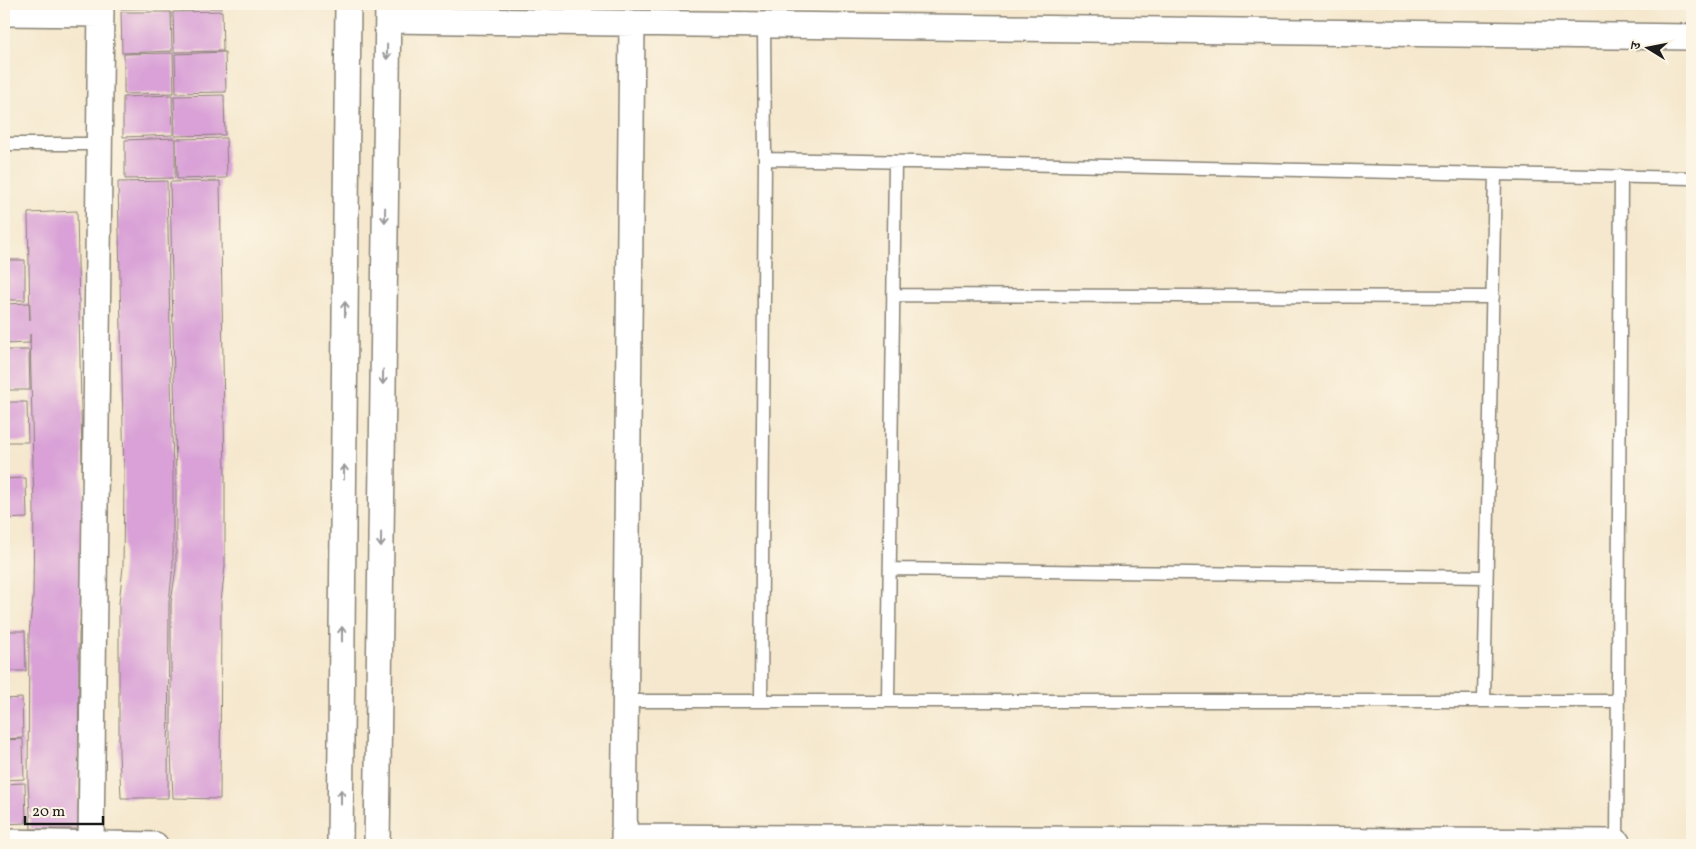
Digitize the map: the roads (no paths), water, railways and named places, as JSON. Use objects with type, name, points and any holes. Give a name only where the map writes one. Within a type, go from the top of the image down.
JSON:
[{"type":"street","points":[[340,845],[348,4]]},
{"type":"street","points":[[4,12],[101,9],[91,844]]},
{"type":"street","points":[[376,845],[388,12],[632,23],[1692,37]]},
{"type":"street","points":[[632,23],[624,841],[1617,842]]},
{"type":"street","points":[[4,842],[155,845]]},
{"type":"lane","points":[[761,701],[765,159],[764,25]]},
{"type":"lane","points":[[4,144],[99,144]]},
{"type":"lane","points":[[765,159],[1692,178]]},
{"type":"lane","points":[[888,701],[895,162]]},
{"type":"lane","points":[[1484,701],[1496,174]]},
{"type":"lane","points":[[1617,842],[1621,176]]},
{"type":"lane","points":[[894,295],[1493,297]]},
{"type":"lane","points":[[890,568],[1486,577]]},
{"type":"lane","points":[[625,701],[1618,701]]}]
